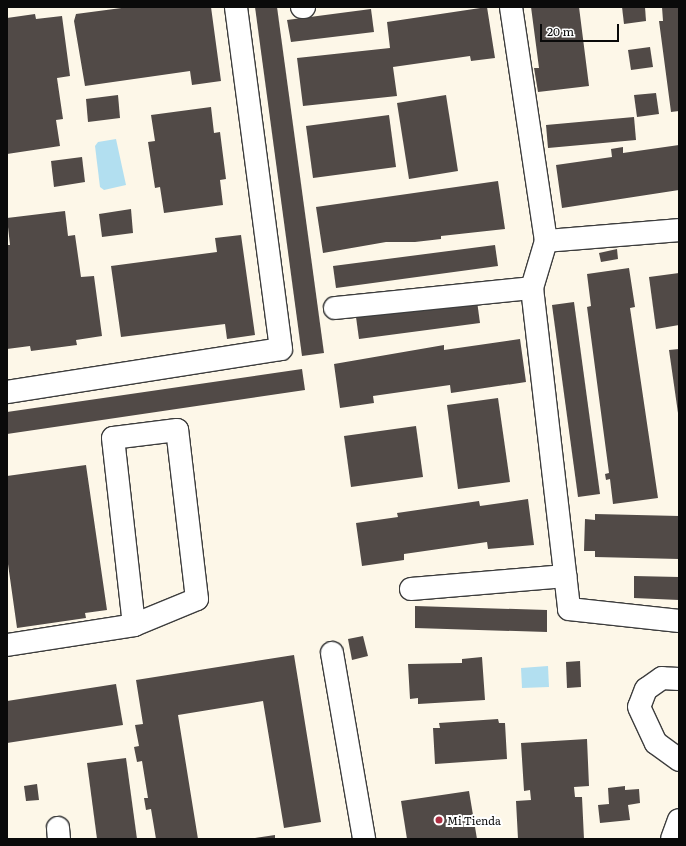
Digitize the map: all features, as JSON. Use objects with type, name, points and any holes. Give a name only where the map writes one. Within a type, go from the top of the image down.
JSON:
[{"type":"lane","points":[[7,392],[281,349],[236,7]]},
{"type":"lane","points":[[511,7],[546,241],[532,288],[569,609],[679,621]]},
{"type":"lane","points":[[546,241],[679,230]]},
{"type":"lane","points":[[335,308],[532,288]]},
{"type":"lane","points":[[7,645],[134,626],[197,599],[177,430],[113,438],[134,626]]},
{"type":"lane","points":[[411,589],[565,576]]},
{"type":"lane","points":[[332,653],[364,839]]},
{"type":"lane","points":[[679,679],[662,678],[646,690],[639,707],[656,743],[679,760]]},
{"type":"lane","points":[[672,839],[679,820]]},
{"type":"water","points":[[116,139],[126,185],[104,190],[100,187],[95,146],[98,142]]},
{"type":"water","points":[[548,666],[549,687],[522,688],[521,668]]},
{"type":"building","points":[[129,7],[211,7],[221,81],[192,85],[190,71],[85,86],[74,21],[76,14]]},
{"type":"building","points":[[255,7],[277,7],[324,353],[302,356]]},
{"type":"building","points":[[487,7],[495,58],[471,61],[470,56],[393,67],[397,96],[303,106],[297,58],[390,48],[387,22]]},
{"type":"building","points":[[531,7],[579,7],[589,86],[538,92],[534,68],[539,68]]},
{"type":"building","points":[[622,7],[645,7],[646,21],[624,24]]},
{"type":"building","points":[[662,7],[679,7],[679,111],[671,112],[659,21],[663,21]]},
{"type":"building","points":[[371,9],[374,32],[291,42],[287,20]]},
{"type":"building","points":[[35,14],[36,19],[62,16],[70,76],[57,78],[63,119],[56,120],[60,146],[7,154],[7,18]]},
{"type":"building","points":[[650,47],[653,67],[631,70],[628,50]]},
{"type":"building","points":[[656,93],[659,114],[637,117],[634,95]]},
{"type":"building","points":[[118,95],[120,118],[88,122],[86,99]]},
{"type":"building","points":[[446,95],[458,171],[409,179],[397,103]]},
{"type":"building","points":[[211,107],[214,133],[220,132],[226,179],[220,180],[223,205],[164,213],[160,187],[155,188],[148,142],[155,141],[151,115]]},
{"type":"building","points":[[389,115],[396,167],[313,178],[306,126]]},
{"type":"building","points":[[634,117],[636,140],[548,148],[546,125]]},
{"type":"building","points":[[679,145],[679,190],[562,208],[556,165],[612,157],[611,149],[623,147],[623,153]]},
{"type":"building","points":[[82,157],[85,182],[54,187],[51,161]]},
{"type":"building","points":[[498,181],[505,229],[441,236],[441,239],[415,242],[386,242],[323,253],[316,207]]},
{"type":"building","points":[[131,209],[133,233],[102,237],[99,214]]},
{"type":"building","points":[[65,211],[68,236],[75,235],[81,277],[94,276],[102,336],[76,340],[77,345],[31,351],[30,346],[7,349],[7,245],[10,245],[7,218]]},
{"type":"building","points":[[241,235],[255,335],[227,339],[225,324],[121,337],[111,266],[217,252],[215,238]]},
{"type":"building","points":[[495,245],[498,266],[336,288],[333,266]]},
{"type":"building","points":[[617,249],[618,259],[601,262],[599,253]]},
{"type":"building","points":[[629,268],[635,307],[630,308],[658,498],[613,504],[610,479],[606,480],[605,474],[609,473],[587,307],[591,306],[587,274]]},
{"type":"building","points":[[679,273],[679,325],[656,329],[649,277]]},
{"type":"building","points":[[477,301],[480,323],[359,339],[356,317]]},
{"type":"building","points":[[574,302],[600,494],[578,497],[552,305]]},
{"type":"building","points":[[520,339],[526,382],[451,393],[450,385],[373,396],[374,403],[340,408],[334,364],[444,345],[444,350]]},
{"type":"building","points":[[679,349],[679,413],[678,413],[669,350]]},
{"type":"building","points":[[302,369],[305,390],[7,434],[7,412]]},
{"type":"building","points":[[498,398],[510,482],[458,489],[447,405]]},
{"type":"building","points":[[416,426],[423,477],[351,487],[344,436]]},
{"type":"building","points":[[86,465],[107,610],[85,613],[86,618],[17,628],[7,557],[7,476]]},
{"type":"building","points":[[528,499],[534,545],[488,549],[487,542],[404,554],[404,560],[362,566],[356,523],[398,517],[397,513],[479,501],[480,506]]},
{"type":"building","points":[[595,514],[679,516],[679,559],[595,557],[595,551],[584,551],[585,519],[595,520]]},
{"type":"building","points":[[634,576],[679,577],[679,600],[634,598]]},
{"type":"building","points":[[415,606],[547,610],[547,632],[415,628]]},
{"type":"building","points":[[363,636],[368,656],[352,660],[348,639]]},
{"type":"building","points":[[294,655],[321,822],[284,828],[263,701],[178,715],[198,839],[156,839],[151,809],[146,810],[144,798],[148,798],[142,761],[137,762],[134,747],[139,746],[135,725],[143,724],[136,680]]},
{"type":"building","points":[[482,657],[485,700],[418,704],[418,698],[410,699],[408,664],[462,663],[462,659]]},
{"type":"building","points":[[580,661],[581,687],[567,688],[566,662]]},
{"type":"building","points":[[116,684],[123,725],[7,743],[7,701]]},
{"type":"building","points":[[498,719],[499,723],[505,723],[507,759],[435,764],[433,728],[440,728],[439,723]]},
{"type":"building","points":[[587,739],[589,786],[574,787],[575,797],[582,797],[584,839],[518,839],[516,801],[531,800],[530,790],[524,791],[521,743]]},
{"type":"building","points":[[126,758],[137,839],[97,839],[87,763]]},
{"type":"building","points":[[37,784],[39,800],[26,801],[24,786]]},
{"type":"building","points":[[625,786],[625,790],[639,789],[640,803],[628,805],[630,820],[600,823],[598,805],[609,804],[608,788]]},
{"type":"building","name":"Mi Tienda","points":[[469,791],[477,839],[407,839],[401,801]]},
{"type":"building","points":[[275,835],[275,839],[255,839],[255,838]]},
{"type":"place","name":"Mi Tienda","points":[[439,820]]}]
